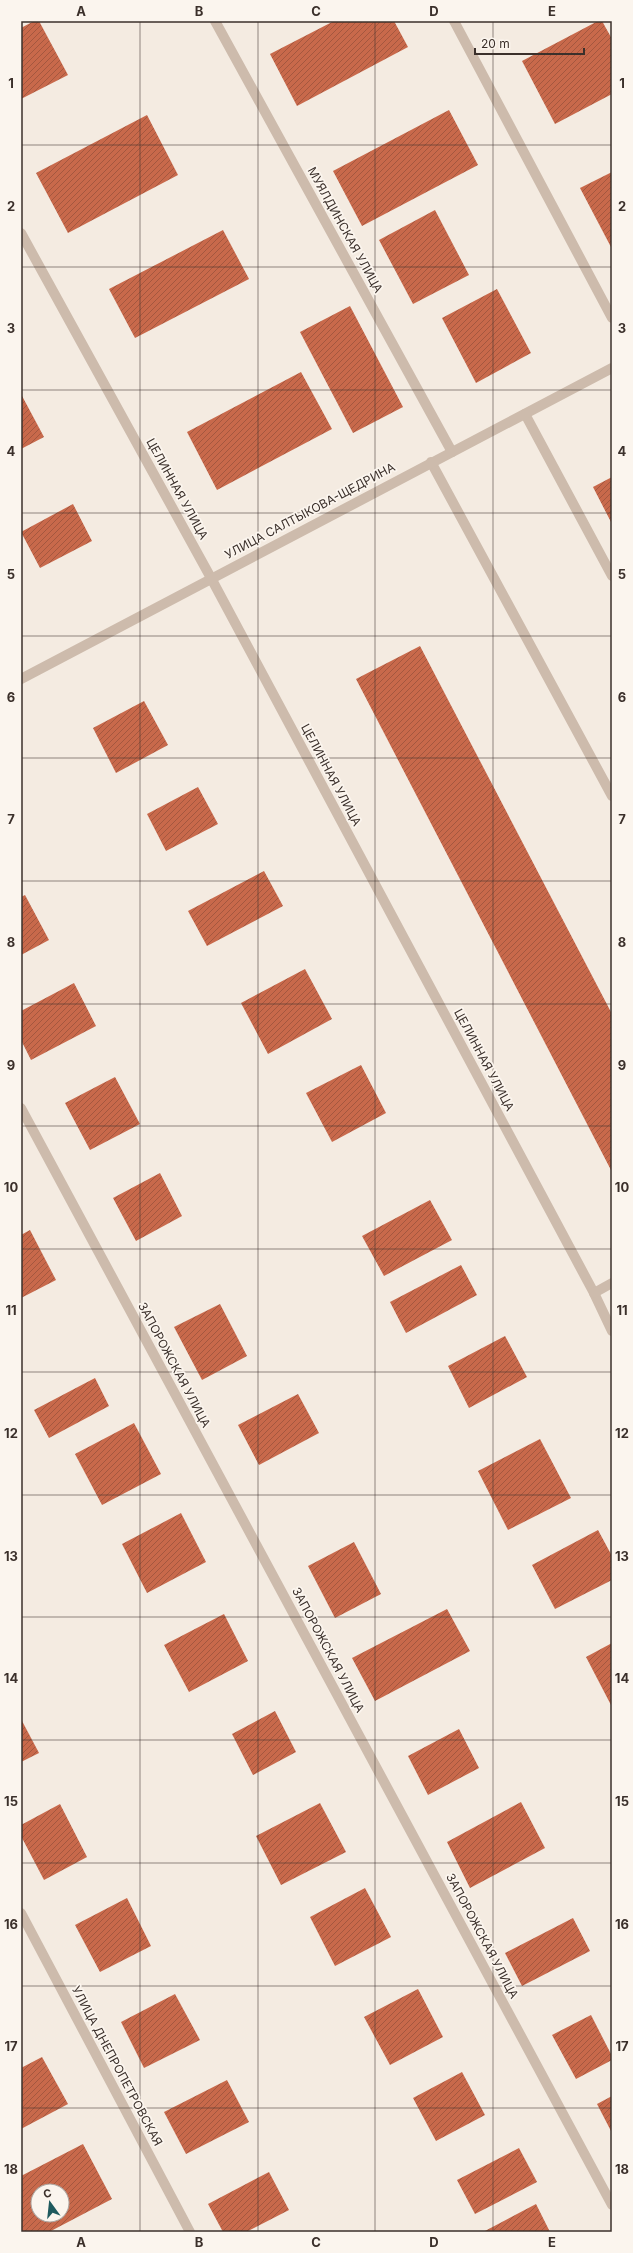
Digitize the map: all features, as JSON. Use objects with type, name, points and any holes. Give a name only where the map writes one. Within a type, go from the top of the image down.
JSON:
[{"type":"street","name":"МУЯЛДИНСКАЯ УЛИЦА","points":[[215,21],[452,452]]},
{"type":"street","points":[[454,21],[612,318]]},
{"type":"street","name":"ЦЕЛИННАЯ УЛИЦА","points":[[21,233],[211,578],[594,1293],[612,1331]]},
{"type":"street","name":"УЛИЦА САЛТЫКОВА-ЩЕДРИНА","points":[[21,679],[612,368]]},
{"type":"street","points":[[525,414],[612,576]]},
{"type":"street","points":[[431,462],[612,796]]},
{"type":"street","name":"ЗАПОРОЖСКАЯ УЛИЦА","points":[[21,1108],[612,2205]]},
{"type":"street","points":[[594,1293],[612,1283]]},
{"type":"street","name":"УЛИЦА ДНЕПРОПЕТРОВСКАЯ","points":[[21,1913],[190,2232]]},
{"type":"building","points":[[34,21],[39,21],[68,75],[21,99],[21,28]]},
{"type":"building","points":[[334,21],[394,21],[408,47],[297,106],[270,54]]},
{"type":"building","points":[[598,21],[602,21],[612,39],[612,94],[555,124],[522,61]]},
{"type":"building","points":[[449,110],[478,165],[362,226],[333,171]]},
{"type":"building","points":[[147,115],[178,175],[68,233],[36,173]]},
{"type":"building","points":[[612,172],[612,249],[580,188]]},
{"type":"building","points":[[435,210],[469,275],[413,304],[379,240]]},
{"type":"building","points":[[223,230],[249,279],[135,338],[109,289]]},
{"type":"building","points":[[497,289],[531,353],[476,383],[442,318]]},
{"type":"building","points":[[350,306],[403,407],[353,433],[300,332]]},
{"type":"building","points":[[301,372],[332,429],[217,490],[187,432]]},
{"type":"building","points":[[21,394],[44,437],[21,449]]},
{"type":"building","points":[[612,477],[612,524],[593,487]]},
{"type":"building","points":[[73,504],[92,541],[40,568],[21,532]]},
{"type":"building","points":[[420,646],[612,1014],[612,1172],[356,679]]},
{"type":"building","points":[[144,701],[168,745],[116,773],[93,728]]},
{"type":"building","points":[[198,787],[218,824],[166,851],[147,814]]},
{"type":"building","points":[[264,871],[283,906],[207,946],[188,911]]},
{"type":"building","points":[[25,895],[49,940],[21,955],[21,897]]},
{"type":"building","points":[[305,969],[332,1019],[268,1054],[241,1003]]},
{"type":"building","points":[[74,983],[96,1026],[31,1060],[21,1040],[21,1011]]},
{"type":"building","points":[[361,1065],[386,1113],[332,1142],[306,1093]]},
{"type":"building","points":[[115,1077],[140,1124],[90,1150],[65,1103]]},
{"type":"building","points":[[160,1173],[182,1216],[136,1241],[113,1198]]},
{"type":"building","points":[[430,1200],[452,1240],[384,1276],[362,1236]]},
{"type":"building","points":[[30,1230],[56,1280],[21,1298],[21,1235]]},
{"type":"building","points":[[461,1265],[477,1295],[406,1333],[390,1302]]},
{"type":"building","points":[[220,1304],[247,1356],[202,1380],[174,1327]]},
{"type":"building","points":[[505,1336],[527,1377],[469,1408],[448,1366]]},
{"type":"building","points":[[95,1378],[109,1406],[49,1438],[34,1410]]},
{"type":"building","points":[[298,1394],[319,1433],[259,1465],[238,1425]]},
{"type":"building","points":[[134,1423],[161,1474],[102,1505],[75,1454]]},
{"type":"building","points":[[540,1439],[571,1498],[508,1530],[478,1471]]},
{"type":"building","points":[[181,1513],[206,1562],[147,1593],[122,1544]]},
{"type":"building","points":[[598,1530],[612,1556],[612,1580],[555,1609],[532,1565]]},
{"type":"building","points":[[354,1542],[381,1594],[335,1618],[308,1566]]},
{"type":"building","points":[[447,1609],[470,1651],[375,1701],[352,1658]]},
{"type":"building","points":[[224,1614],[248,1661],[189,1692],[164,1645]]},
{"type":"building","points":[[612,1643],[612,1707],[586,1657]]},
{"type":"building","points":[[275,1711],[296,1752],[253,1775],[232,1734]]},
{"type":"building","points":[[21,1719],[39,1753],[21,1762]]},
{"type":"building","points":[[459,1729],[479,1768],[428,1795],[408,1756]]},
{"type":"building","points":[[521,1802],[545,1848],[470,1888],[447,1842]]},
{"type":"building","points":[[320,1803],[346,1852],[281,1885],[256,1836]]},
{"type":"building","points":[[60,1804],[87,1857],[44,1880],[21,1836],[21,1825]]},
{"type":"building","points":[[365,1888],[391,1937],[335,1966],[310,1917]]},
{"type":"building","points":[[127,1898],[151,1946],[100,1972],[75,1925]]},
{"type":"building","points":[[573,1918],[590,1951],[522,1986],[505,1953]]},
{"type":"building","points":[[418,1989],[443,2037],[390,2065],[364,2017]]},
{"type":"building","points":[[175,1994],[200,2040],[144,2068],[121,2022]]},
{"type":"building","points":[[591,2015],[612,2056],[612,2060],[576,2079],[552,2035]]},
{"type":"building","points":[[42,2057],[68,2104],[21,2129],[21,2068]]},
{"type":"building","points":[[462,2072],[485,2115],[436,2141],[413,2098]]},
{"type":"building","points":[[227,2080],[249,2122],[186,2154],[164,2112]]},
{"type":"building","points":[[612,2096],[612,2133],[597,2104]]},
{"type":"building","points":[[83,2144],[112,2199],[70,2221],[70,2183],[30,2183],[30,2223],[66,2223],[49,2232],[21,2232],[21,2176]]},
{"type":"building","points":[[519,2148],[537,2182],[475,2214],[457,2180]]},
{"type":"building","points":[[269,2172],[289,2210],[246,2232],[223,2232],[208,2204]]},
{"type":"building","points":[[536,2204],[550,2232],[483,2232]]}]
